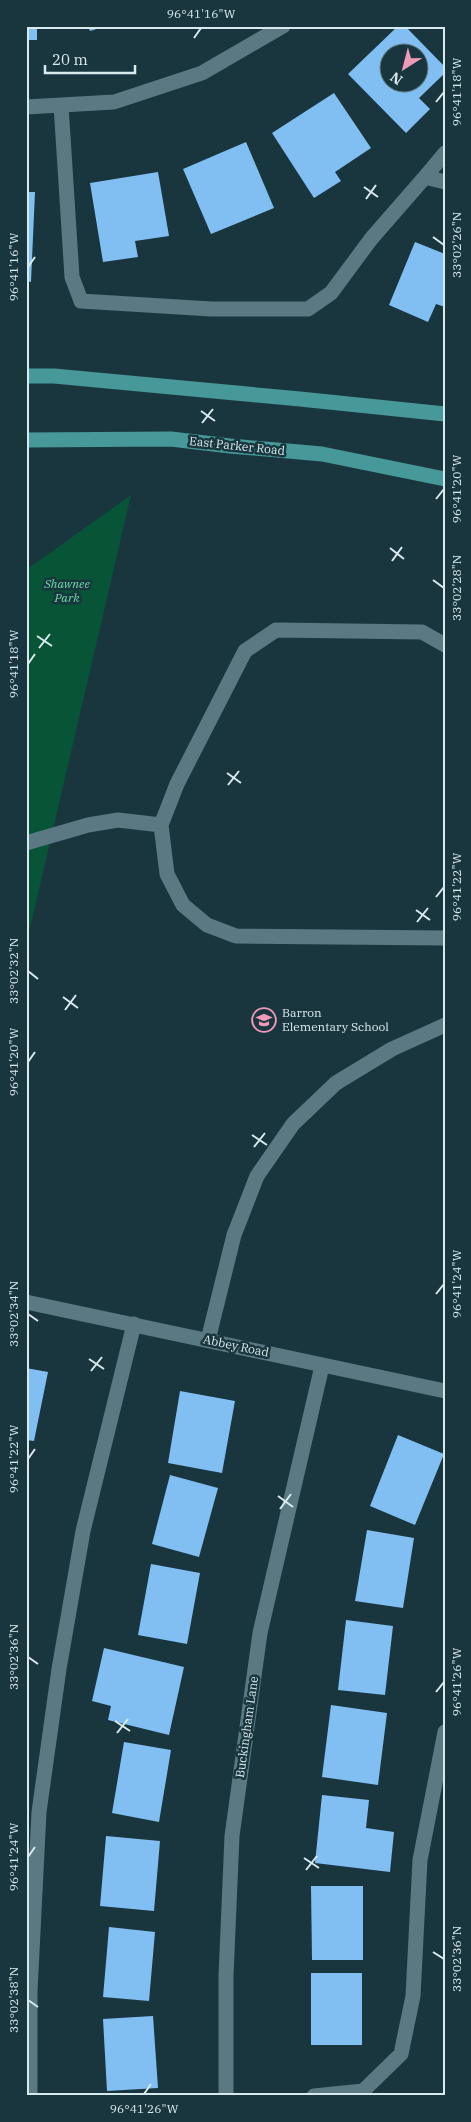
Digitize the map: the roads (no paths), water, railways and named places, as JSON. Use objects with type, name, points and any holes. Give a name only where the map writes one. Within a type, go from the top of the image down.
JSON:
[{"type":"main road","points":[[26,376],[54,376],[445,414]]},
{"type":"main road","name":"East Parker Road","points":[[26,440],[171,439],[322,454],[445,479]]},
{"type":"street","points":[[26,107],[114,102],[202,73],[283,26]]},
{"type":"street","points":[[61,105],[72,277],[81,301],[211,309],[308,309],[331,293],[371,239],[445,153]]},
{"type":"street","points":[[425,177],[445,182]]},
{"type":"street","points":[[445,644],[422,632],[276,630],[245,651],[177,784],[161,825],[167,874],[183,905],[207,925],[228,934],[236,936],[445,938]]},
{"type":"street","points":[[26,843],[88,825],[118,820],[161,825]]},
{"type":"street","points":[[208,1340],[234,1235],[257,1176],[294,1124],[336,1083],[392,1049],[445,1025]]},
{"type":"street","name":"Abbey Road","points":[[27,1301],[445,1391]]},
{"type":"street","points":[[30,2096],[30,1991],[39,1812],[83,1531],[134,1324]]},
{"type":"street","name":"Buckingham Lane","points":[[226,2096],[226,1976],[232,1836],[260,1633],[322,1366]]},
{"type":"street","points":[[314,2096],[363,2091],[401,2054],[413,1996],[420,1860],[445,1732]]},
{"type":"place","name":"Barron Elementary School","points":[[264,1020]]},
{"type":"park label","name":"Shawnee Park","points":[[67,591]]}]
